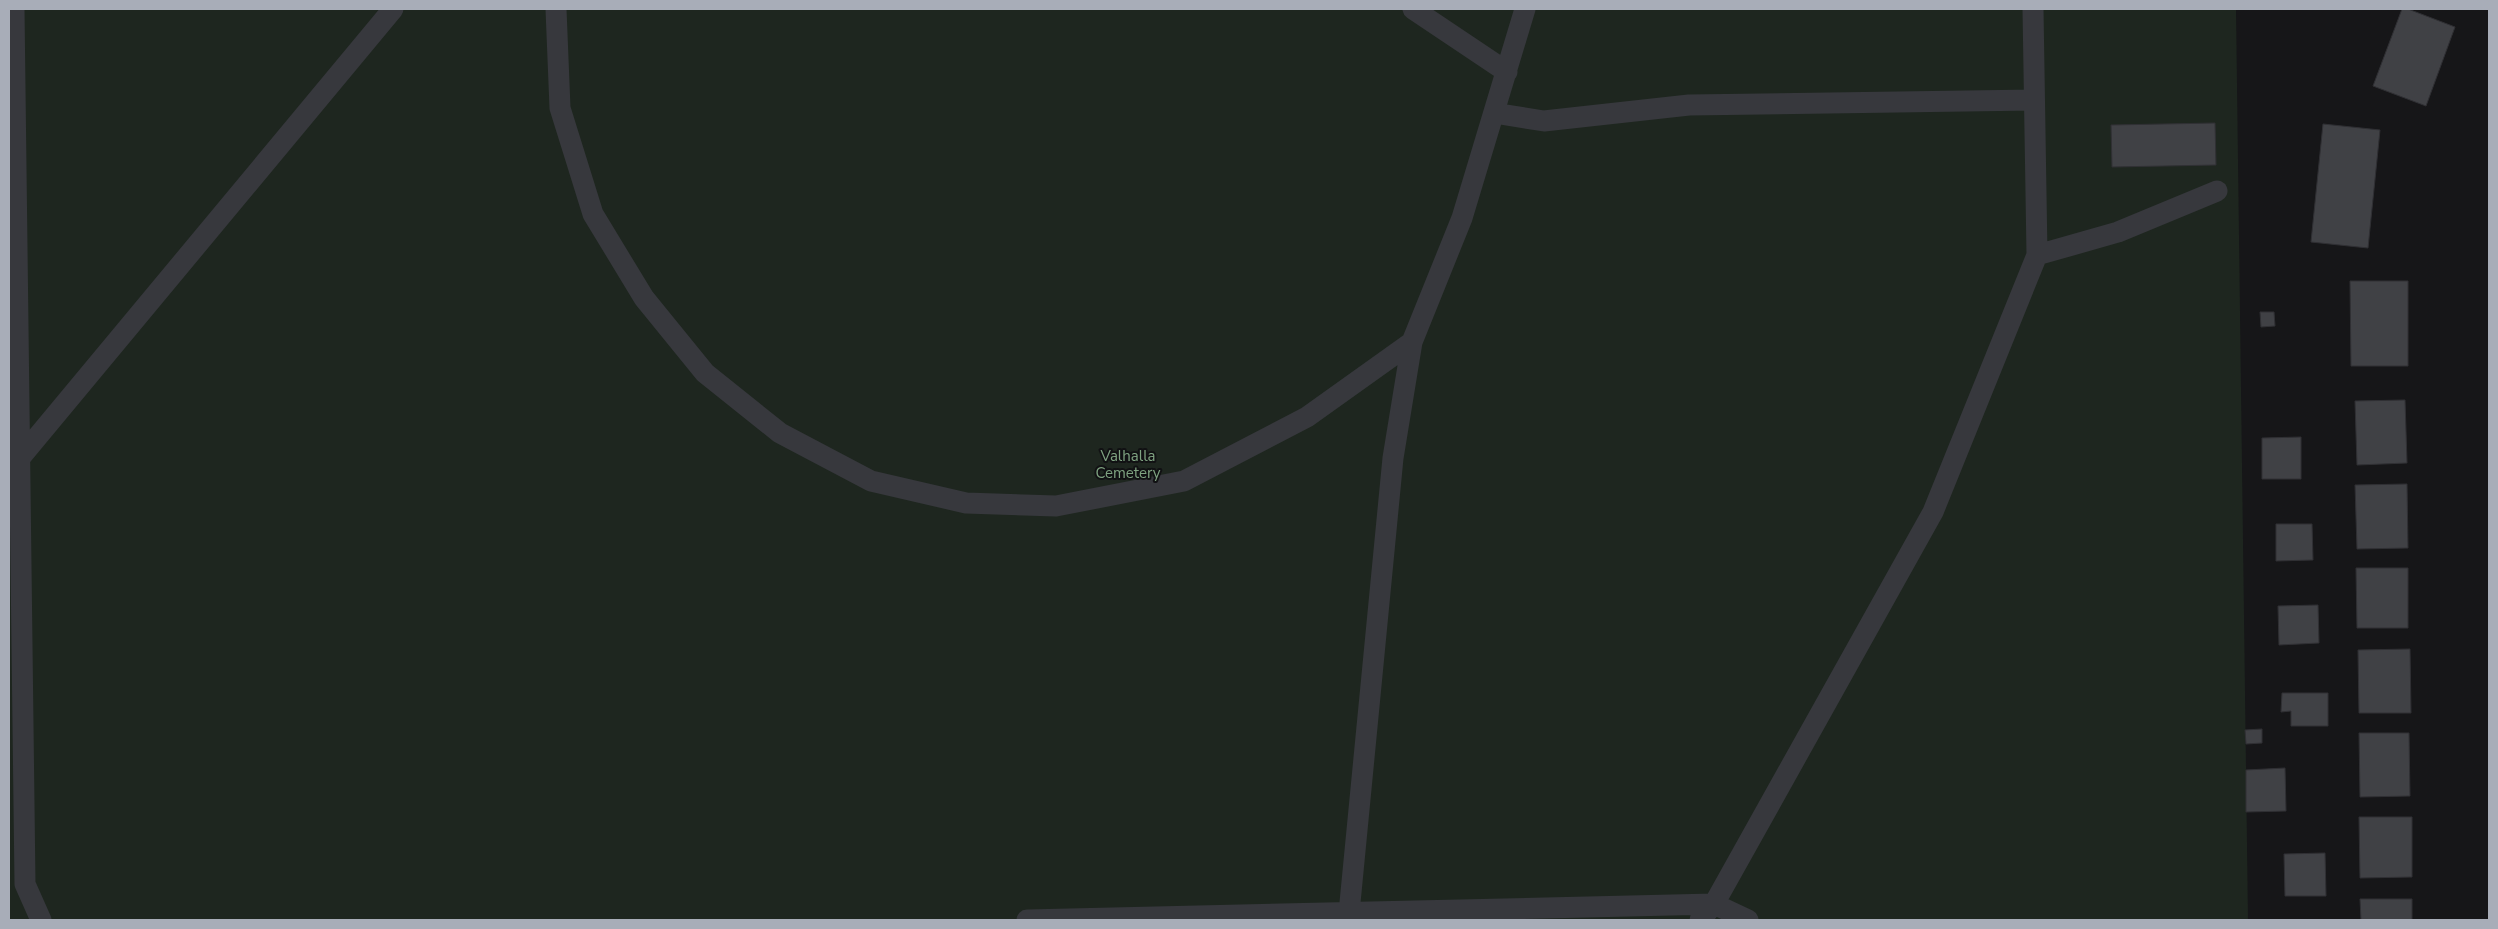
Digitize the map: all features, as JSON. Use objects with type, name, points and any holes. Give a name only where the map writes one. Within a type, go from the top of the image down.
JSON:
[{"type":"lane","points":[[14,9],[12,455],[25,884],[42,920]]},
{"type":"lane","points":[[12,455],[393,9]]},
{"type":"lane","points":[[556,9],[560,108],[593,214],[644,298],[705,373],[780,433],[871,481],[966,503],[1056,506],[1184,480],[1307,417],[1412,342]]},
{"type":"lane","points":[[1413,9],[1507,72]]},
{"type":"lane","points":[[1349,913],[1393,458],[1412,342],[1462,218],[1525,9]]},
{"type":"lane","points":[[1700,920],[1714,904],[1933,512],[2037,255],[2033,9]]},
{"type":"lane","points":[[1494,113],[1544,121],[1689,105],[2034,100]]},
{"type":"lane","points":[[2037,255],[2118,232],[2217,190]]},
{"type":"lane","points":[[1027,920],[1714,904],[1748,920]]},
{"type":"green space","name":"Valhalla Cemetery","points":[[9,9],[2236,9],[2248,920],[9,920]]},
{"type":"building","points":[[2402,9],[2408,9],[2455,27],[2426,106],[2373,86]]},
{"type":"building","points":[[2215,123],[2216,165],[2112,167],[2111,125]]},
{"type":"building","points":[[2323,124],[2380,130],[2368,248],[2311,242]]},
{"type":"building","points":[[2350,281],[2408,281],[2408,366],[2351,366]]},
{"type":"building","points":[[2260,312],[2274,312],[2275,326],[2261,327]]},
{"type":"building","points":[[2405,400],[2407,463],[2357,465],[2355,401]]},
{"type":"building","points":[[2301,437],[2301,479],[2262,479],[2262,438]]},
{"type":"building","points":[[2407,484],[2408,548],[2357,549],[2355,485]]},
{"type":"building","points":[[2276,524],[2312,524],[2313,560],[2276,561]]},
{"type":"building","points":[[2356,568],[2408,568],[2408,628],[2357,628]]},
{"type":"building","points":[[2318,605],[2319,643],[2279,645],[2278,606]]},
{"type":"building","points":[[2410,649],[2411,713],[2359,713],[2358,650]]},
{"type":"building","points":[[2282,693],[2328,693],[2328,726],[2291,726],[2291,711],[2281,712]]},
{"type":"building","points":[[2262,729],[2262,743],[2246,744],[2245,730]]},
{"type":"building","points":[[2359,733],[2409,733],[2410,796],[2360,797]]},
{"type":"building","points":[[2285,768],[2286,811],[2246,812],[2246,770]]},
{"type":"building","points":[[2359,817],[2412,817],[2412,877],[2360,878]]},
{"type":"building","points":[[2325,853],[2326,896],[2285,896],[2284,854]]},
{"type":"building","points":[[2360,899],[2412,899],[2412,920],[2361,920]]}]
